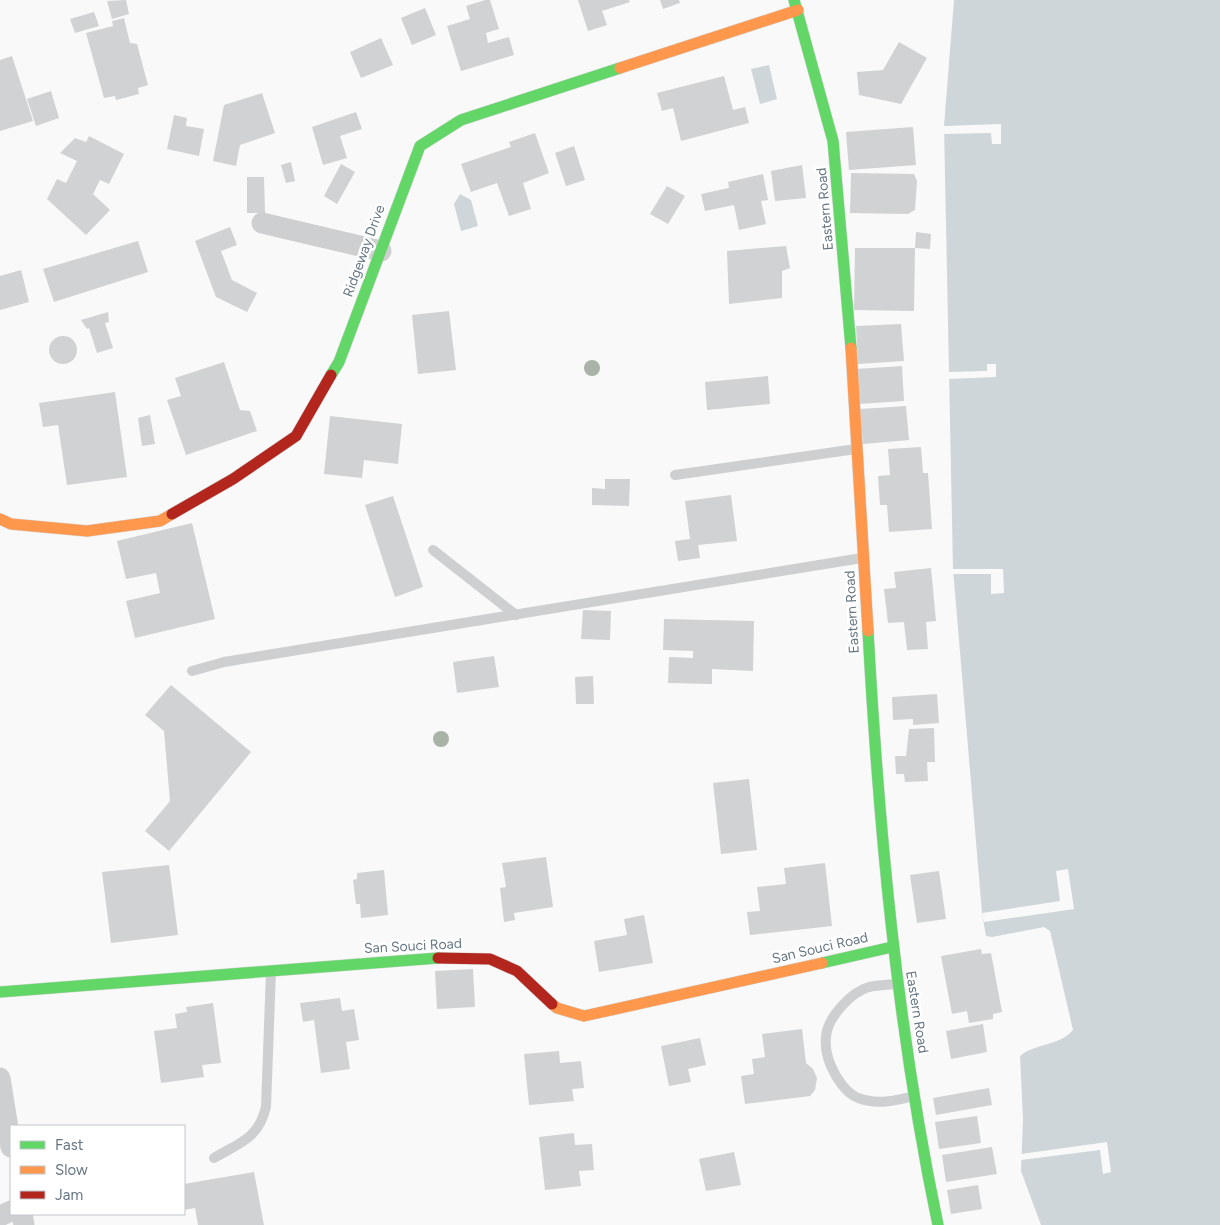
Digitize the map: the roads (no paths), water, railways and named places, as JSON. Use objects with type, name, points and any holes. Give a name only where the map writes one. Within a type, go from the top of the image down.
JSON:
[{"type":"main road","name":"Ridgeway Drive","points":[[0,520],[11,524],[87,531],[160,521],[233,479],[296,436],[339,362],[420,146],[461,120],[796,5]]},
{"type":"main road","name":"Eastern Road","points":[[796,5],[834,141],[849,311],[874,738],[892,947],[896,984],[925,1164],[938,1225]]},
{"type":"main road","name":"San Souci Road","points":[[0,992],[446,957],[490,959],[517,971],[556,1008],[584,1016],[892,947]]},
{"type":"street","points":[[262,223],[381,251]]},
{"type":"street","points":[[0,1078],[10,1141]]},
{"type":"lane","points":[[675,475],[857,449]]},
{"type":"lane","points":[[433,550],[516,615]]},
{"type":"lane","points":[[192,671],[224,662],[863,558]]},
{"type":"lane","points":[[214,1158],[252,1136],[259,1127],[266,1107],[270,970]]},
{"type":"lane","points":[[896,984],[868,987],[845,1001],[826,1034],[826,1049],[834,1073],[843,1086],[856,1097],[872,1101],[890,1102],[915,1096]]}]
